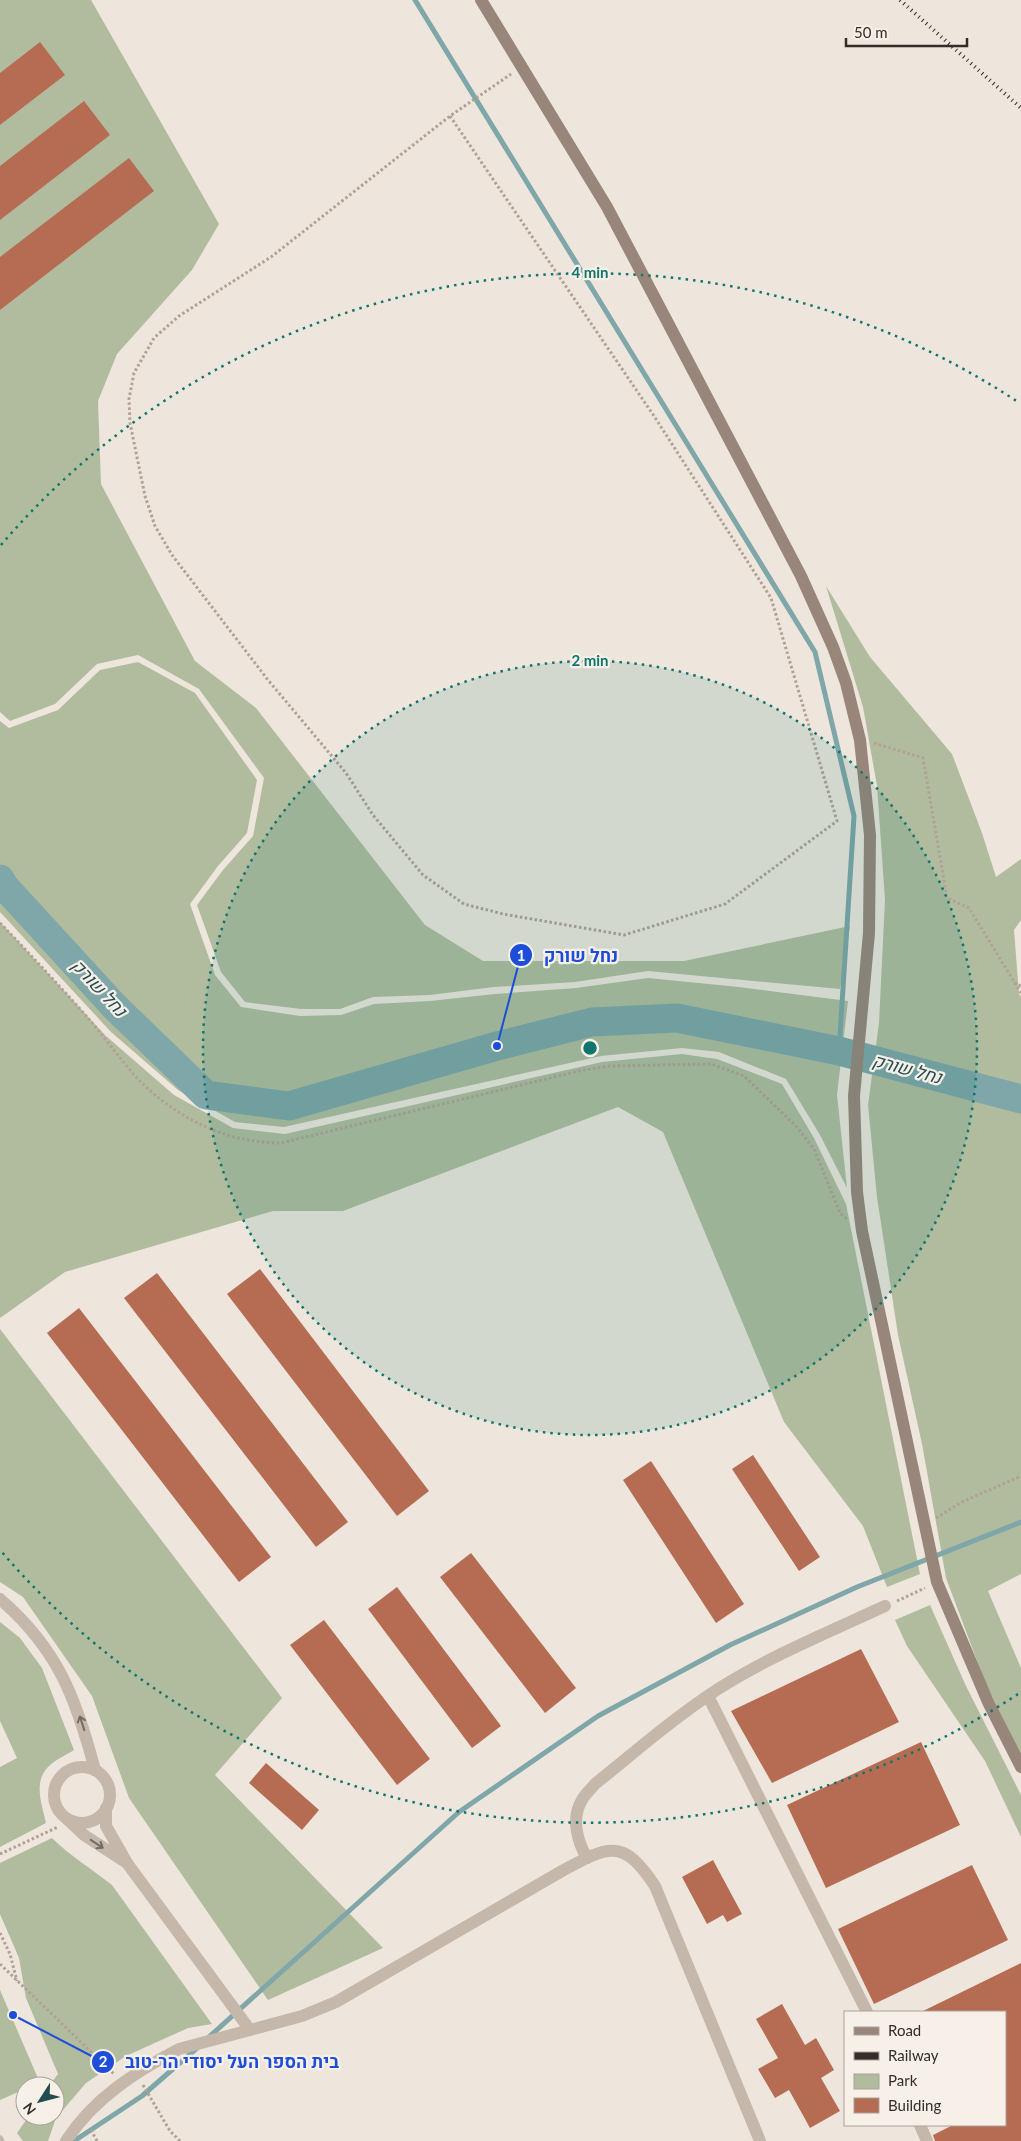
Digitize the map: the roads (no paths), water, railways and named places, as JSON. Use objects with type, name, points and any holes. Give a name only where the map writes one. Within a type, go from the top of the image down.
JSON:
[{"type":"main road","points":[[481,0],[607,207],[801,576],[833,647],[846,683],[860,740],[870,835],[869,932],[854,1096],[857,1192],[862,1231],[937,1582],[988,1702],[1021,1767]]},
{"type":"street","points":[[0,1599],[16,1613],[35,1635],[52,1656],[64,1677],[74,1700],[95,1770]]},
{"type":"street","points":[[587,1858],[579,1845],[576,1827],[577,1812],[582,1799],[595,1784],[708,1696],[751,1671],[885,1606]]},
{"type":"street","points":[[708,1696],[866,2011]]},
{"type":"street","points":[[127,1863],[84,1835],[65,1817],[56,1804],[54,1791],[63,1774],[71,1769],[81,1767],[95,1770],[103,1776],[108,1784],[110,1794],[106,1808],[106,1826],[127,1863],[250,2030]]},
{"type":"street","points":[[65,1817],[77,1822],[88,1822],[97,1818],[106,1808]]},
{"type":"street","points":[[66,2141],[83,2116],[107,2094],[179,2049],[302,2016],[336,2002],[596,1853],[618,1851],[633,1857],[655,1886],[760,2141]]},
{"type":"street","points":[[920,2126],[927,2141]]},
{"type":"waterway","points":[[415,0],[815,652],[854,816],[839,1051]]},
{"type":"waterway","name":"נחל שורק","points":[[0,879],[4,886],[114,1006],[206,1095],[289,1106],[497,1046],[592,1022],[677,1018],[839,1051],[1021,1099]]},
{"type":"waterway","name":"נחל שורק","points":[[0,889],[4,886]]},
{"type":"waterway","points":[[209,2037],[459,1812],[598,1716],[730,1645],[857,1587],[1021,1522]]},
{"type":"waterway","points":[[74,2141],[142,2096],[197,2048]]},
{"type":"railway","points":[[900,0],[1021,108]]},
{"type":"place","name":"נחל שורק","points":[[497,1046]]},
{"type":"place","name":"בית הספר העל יסודי הר-טוב","points":[[13,2015]]}]
